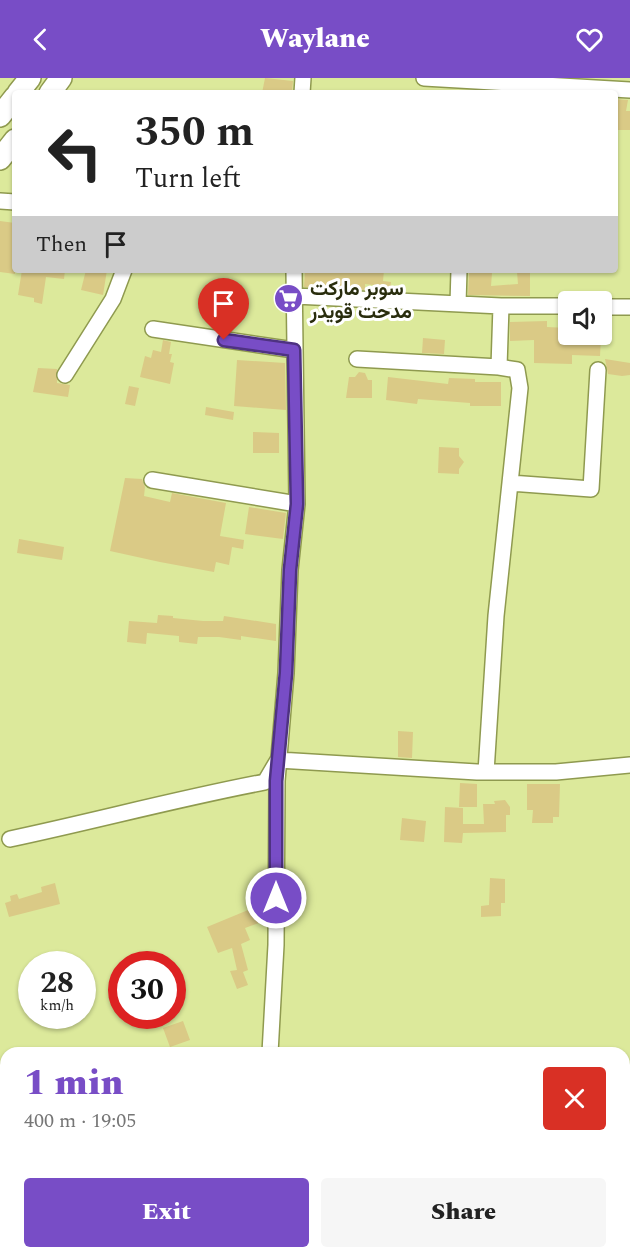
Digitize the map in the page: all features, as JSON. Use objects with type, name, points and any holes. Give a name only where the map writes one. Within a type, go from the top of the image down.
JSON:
[{"type":"highway","points":[[20,90],[30,78]]},
{"type":"highway","points":[[0,116],[12,101]]},
{"type":"highway","points":[[0,159],[12,144]]},
{"type":"street","points":[[424,78],[630,90]]},
{"type":"street","points":[[65,375],[113,299],[123,273]]},
{"type":"street","points":[[270,1047],[276,945],[278,760],[286,673],[290,570],[297,504],[294,273]]},
{"type":"street","points":[[458,304],[459,273]]},
{"type":"street","points":[[295,296],[501,306],[558,306]]},
{"type":"street","points":[[499,367],[501,306]]},
{"type":"street","points":[[612,306],[630,307]]},
{"type":"street","points":[[153,329],[294,350]]},
{"type":"street","points":[[357,358],[517,370],[520,388],[496,616],[486,772]]},
{"type":"street","points":[[510,483],[591,489],[598,370]]},
{"type":"street","points":[[152,480],[297,504]]},
{"type":"street","points":[[278,760],[486,772],[556,772],[630,765]]},
{"type":"street","points":[[10,839],[266,782],[278,760]]},
{"type":"building","points":[[265,78],[293,81],[292,90],[263,90]]},
{"type":"building","points":[[618,99],[628,100],[626,111],[630,111],[630,130],[618,130]]},
{"type":"building","points":[[0,221],[12,223],[12,273],[15,274],[0,272]]},
{"type":"building","points":[[22,273],[65,273],[64,279],[46,277],[42,304],[34,302],[34,298],[18,295]]},
{"type":"building","points":[[85,273],[107,273],[103,295],[81,290]]},
{"type":"building","points":[[305,273],[384,273],[383,281],[391,282],[390,291],[381,290],[381,286],[365,284],[365,290],[304,287]]},
{"type":"building","points":[[469,273],[492,273],[491,286],[518,284],[517,273],[530,273],[530,296],[468,295]]},
{"type":"building","points":[[547,321],[547,327],[558,328],[558,345],[601,345],[600,356],[572,355],[572,364],[534,363],[534,340],[510,341],[510,322]]},
{"type":"building","points":[[423,338],[445,340],[444,354],[422,353]]},
{"type":"building","points":[[163,340],[171,342],[170,362],[174,363],[170,384],[140,377],[145,356],[151,358],[153,350],[161,352]]},
{"type":"building","points":[[605,359],[630,363],[630,375],[608,374]]},
{"type":"building","points":[[237,360],[285,363],[286,410],[234,406]]},
{"type":"building","points":[[38,368],[57,369],[57,383],[70,385],[68,397],[33,392]]},
{"type":"building","points":[[359,372],[365,373],[368,380],[372,380],[372,398],[346,398],[349,377],[355,377]]},
{"type":"building","points":[[388,377],[448,384],[449,378],[475,379],[475,382],[501,382],[501,406],[470,406],[470,403],[418,399],[417,404],[386,400]]},
{"type":"building","points":[[129,386],[139,388],[135,406],[125,404]]},
{"type":"building","points":[[206,407],[234,412],[233,420],[205,415]]},
{"type":"building","points":[[253,432],[279,433],[279,453],[253,453]]},
{"type":"building","points":[[439,447],[459,448],[459,456],[464,462],[459,469],[459,474],[438,473]]},
{"type":"building","points":[[125,478],[142,479],[145,487],[144,496],[170,502],[172,493],[226,503],[220,536],[244,540],[243,549],[232,547],[229,565],[216,562],[214,572],[110,551]]},
{"type":"building","points":[[249,507],[286,513],[283,539],[245,534]]},
{"type":"building","points":[[19,539],[64,547],[62,560],[17,553]]},
{"type":"building","points":[[158,615],[203,621],[223,621],[224,616],[276,624],[276,641],[241,636],[241,640],[198,637],[197,644],[179,642],[179,636],[147,633],[146,644],[127,642],[129,621],[157,623]]},
{"type":"building","points":[[398,731],[413,732],[412,758],[398,757]]},
{"type":"building","points":[[460,783],[477,784],[477,807],[459,807]]},
{"type":"building","points":[[527,784],[560,784],[559,817],[553,817],[553,823],[532,823],[533,810],[527,810]]},
{"type":"building","points":[[505,800],[510,807],[510,815],[506,815],[506,832],[463,833],[462,843],[444,842],[445,807],[463,808],[463,824],[484,824],[483,804],[495,804],[494,801]]},
{"type":"building","points":[[402,818],[426,821],[424,842],[400,840]]},
{"type":"building","points":[[490,878],[505,879],[505,903],[501,903],[501,916],[481,917],[481,906],[489,905]]},
{"type":"building","points":[[55,883],[60,904],[9,917],[5,903],[11,901],[10,896],[17,894],[19,899],[42,892],[41,887]]},
{"type":"building","points":[[260,905],[259,923],[245,928],[250,940],[241,944],[248,970],[243,972],[248,985],[237,989],[230,971],[237,970],[232,948],[218,953],[207,927]]},
{"type":"building","points":[[163,1029],[186,1029],[190,1040],[170,1047]]},
{"type":"place","name":"سوبر ماركت مدحت قويدر","points":[[289,299]]},
{"type":"route","points":[[224,340],[294,350],[297,504],[290,570],[286,673],[276,781],[276,898]]}]
